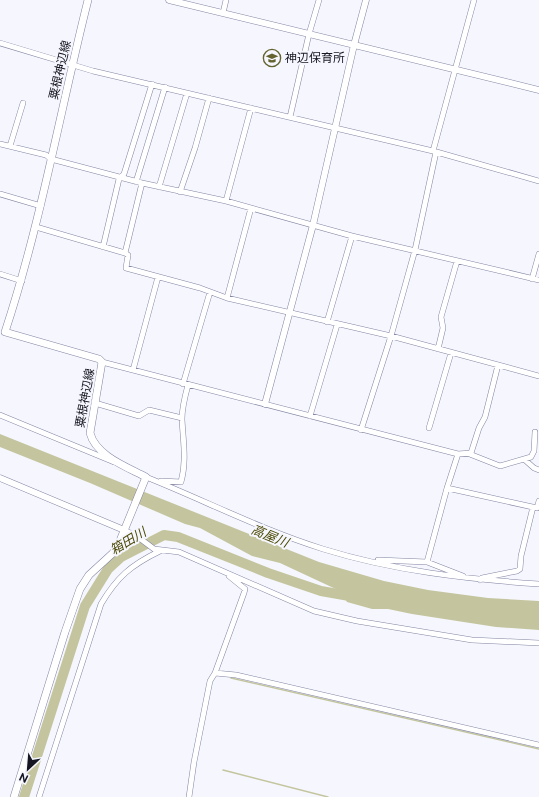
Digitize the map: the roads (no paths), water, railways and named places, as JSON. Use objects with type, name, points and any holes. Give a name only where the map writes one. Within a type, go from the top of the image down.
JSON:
[{"type":"main road","name":"粟根神辺線","points":[[88,0],[71,65],[36,227],[22,280],[3,332],[98,359],[102,362],[90,433],[92,442],[98,448],[146,478]]},
{"type":"main road","points":[[14,797],[65,632],[80,589],[90,575],[113,553],[146,478]]},
{"type":"street","points":[[169,0],[539,90]]},
{"type":"street","points":[[222,13],[226,0]]},
{"type":"street","points":[[290,117],[309,34],[319,0]]},
{"type":"street","points":[[265,404],[313,225],[354,45],[366,0]]},
{"type":"street","points":[[361,430],[391,336],[415,250],[435,151],[474,0]]},
{"type":"street","points":[[0,43],[32,51],[71,65],[435,151],[539,181]]},
{"type":"street","points":[[103,247],[119,179],[122,177],[152,84]]},
{"type":"street","points":[[165,87],[139,182],[125,253],[128,255],[126,268],[158,276],[227,298],[391,336],[539,376]]},
{"type":"street","points":[[158,187],[187,93]]},
{"type":"street","points":[[180,192],[195,148],[209,98]]},
{"type":"street","points":[[10,146],[23,103]]},
{"type":"street","points":[[226,201],[252,108]]},
{"type":"street","points":[[0,144],[46,155],[51,159],[158,187],[226,201],[352,236],[539,280]]},
{"type":"street","points":[[0,194],[41,206]]},
{"type":"street","points":[[227,298],[251,208]]},
{"type":"street","points":[[36,227],[125,253]]},
{"type":"street","points":[[327,322],[352,236]]},
{"type":"street","points":[[532,279],[539,254]]},
{"type":"street","points":[[438,349],[443,328],[441,317],[457,261]]},
{"type":"street","points":[[0,274],[22,280]]},
{"type":"street","points":[[133,370],[158,276]]},
{"type":"street","points":[[146,478],[181,482],[184,469],[185,446],[182,418],[186,385],[210,292]]},
{"type":"street","points":[[310,416],[337,324]]},
{"type":"street","points":[[429,428],[451,352]]},
{"type":"street","points":[[102,362],[186,385],[458,454],[471,453],[479,428],[485,417],[498,365]]},
{"type":"street","points":[[95,403],[139,416],[149,410],[182,418]]},
{"type":"street","points":[[0,415],[109,461],[121,463]]},
{"type":"street","points":[[467,453],[500,466],[525,460],[531,457],[534,451],[535,432]]},
{"type":"street","points":[[427,562],[458,454]]},
{"type":"street","points":[[525,460],[534,468],[539,470]]},
{"type":"street","points":[[0,478],[125,528],[154,549],[160,551]]},
{"type":"street","points":[[155,480],[259,526],[322,549],[418,571],[480,580],[539,584]]},
{"type":"street","points":[[448,488],[536,508],[539,501]]},
{"type":"street","points":[[480,580],[482,578],[517,571],[520,569],[521,556],[533,507]]},
{"type":"street","points":[[39,797],[101,604],[110,588],[125,571],[140,561],[160,551],[171,550],[179,552],[314,611],[350,619],[472,640],[539,643]]},
{"type":"street","points":[[372,561],[427,562],[465,578]]},
{"type":"street","points":[[189,797],[194,762],[210,681],[215,673],[245,589],[228,574]]},
{"type":"street","points":[[215,673],[236,675],[539,745]]},
{"type":"waterway","name":"箱田川","points":[[24,797],[85,606],[108,569],[121,557],[164,535],[178,537],[268,573],[321,591],[355,597]]},
{"type":"waterway","points":[[231,678],[539,749]]},
{"type":"waterway","points":[[223,770],[328,797]]},
{"type":"place","name":"神辺保育所","points":[[272,58]]},
{"type":"water label","name":"高屋川","points":[[270,536]]}]
